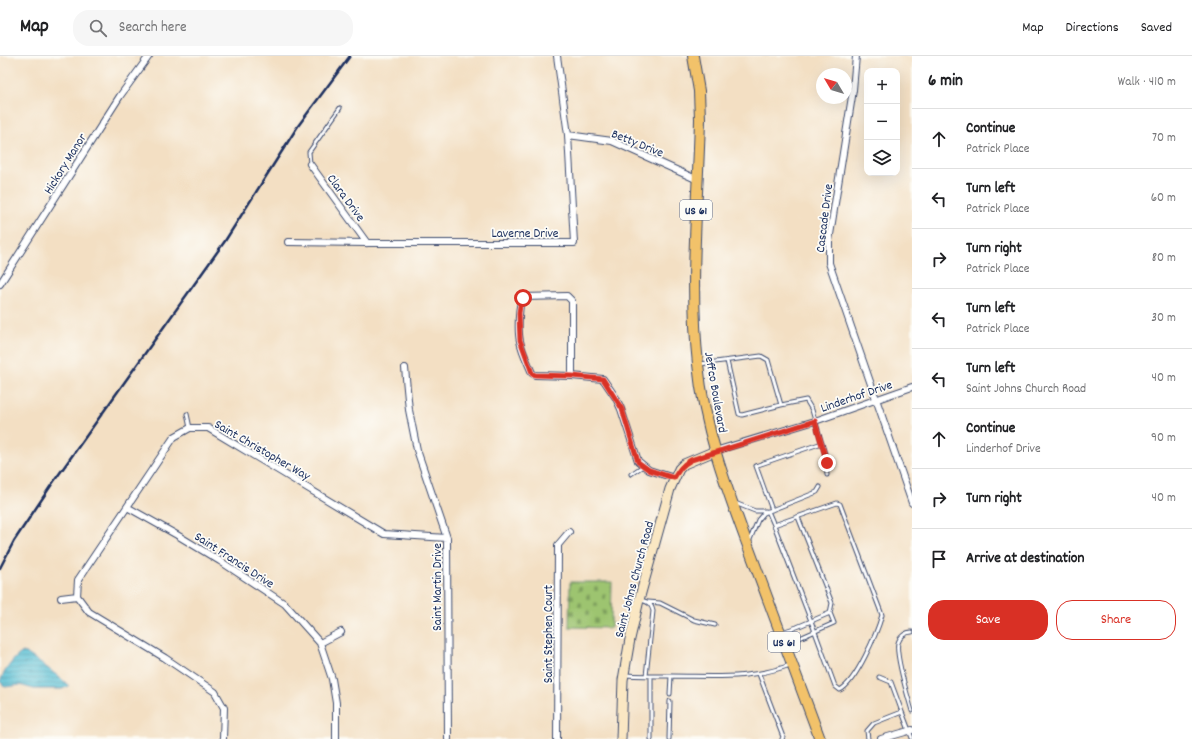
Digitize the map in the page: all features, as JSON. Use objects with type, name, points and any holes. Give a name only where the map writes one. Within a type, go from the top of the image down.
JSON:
[{"type":"main road","name":"Jeffco Boulevard","points":[[693,56],[699,98],[698,180],[693,288],[698,364],[707,419],[715,451],[731,502],[820,739]]},
{"type":"street","name":"Hickory Manor","points":[[0,284],[120,96],[149,56]]},
{"type":"street","name":"Laverne Drive","points":[[288,242],[367,244],[574,243],[568,135],[557,56]]},
{"type":"street","name":"Cascade Drive","points":[[856,56],[853,90],[828,241],[829,263],[912,503]]},
{"type":"street","name":"Betty Drive","points":[[568,135],[612,141],[698,180]]},
{"type":"street","name":"Clara Drive","points":[[310,164],[367,244]]},
{"type":"street","points":[[572,376],[572,301],[567,296],[521,299],[519,313],[520,340],[532,373],[535,375],[600,378],[604,381],[622,409],[636,457],[643,466],[653,472],[674,478]]},
{"type":"street","name":"Saint Martin Drive","points":[[405,368],[409,410],[417,450],[447,538],[448,739]]},
{"type":"street","name":"Linderhof Drive","points":[[715,451],[815,421],[912,387]]},
{"type":"street","name":"Saint Christopher Way","points":[[190,428],[208,428],[384,534],[447,538]]},
{"type":"street","points":[[190,428],[174,437],[78,580],[77,596],[89,612],[165,658],[215,692],[224,708],[223,739]]},
{"type":"street","name":"Saint Johns Church Road","points":[[621,739],[624,675],[630,639],[639,600],[674,478],[684,464],[715,451]]},
{"type":"street","name":"Saint Francis Drive","points":[[127,507],[220,561],[285,604],[320,644],[332,679],[336,703],[336,739]]},
{"type":"street","name":"Saint Stephen Court","points":[[557,739],[558,544],[568,532]]},
{"type":"street","points":[[60,598],[77,596]]},
{"type":"street","points":[[320,644],[341,632]]},
{"type":"street","points":[[881,739],[911,731]]},
{"type":"lane","points":[[310,164],[309,152],[340,108]]},
{"type":"lane","points":[[698,364],[761,356],[766,357],[781,404]]},
{"type":"lane","points":[[727,361],[740,414],[742,415],[781,404],[806,400],[812,410],[822,443],[827,463],[827,475]]},
{"type":"lane","points":[[187,414],[190,428]]},
{"type":"lane","points":[[774,525],[837,503],[840,504],[882,615],[879,628],[855,675],[845,688],[840,690],[835,686],[816,632],[774,525],[756,466],[758,464],[822,443]]},
{"type":"lane","points":[[631,474],[643,466]]},
{"type":"lane","points":[[731,502],[755,511],[770,510],[817,492],[820,487]]},
{"type":"lane","points":[[748,545],[758,520],[770,510]]},
{"type":"lane","points":[[785,645],[801,636],[816,632],[834,623],[830,613],[832,603],[798,517]]},
{"type":"lane","points":[[639,600],[660,603],[694,620],[715,625]]},
{"type":"lane","points":[[646,676],[653,611],[648,602]]},
{"type":"lane","points":[[780,632],[830,613]]},
{"type":"lane","points":[[912,632],[906,633],[901,637],[898,647],[904,684],[912,711]]},
{"type":"lane","points":[[624,675],[743,676],[772,672],[792,665]]},
{"type":"lane","points":[[759,674],[783,737],[782,739]]},
{"type":"lane","points":[[651,676],[652,739]]},
{"type":"lane","points":[[670,694],[671,676]]},
{"type":"lane","points":[[879,677],[891,682],[911,731],[912,738]]},
{"type":"lane","points":[[669,739],[670,701]]},
{"type":"lane","points":[[868,739],[867,731],[874,723],[902,712]]},
{"type":"green space","points":[[570,582],[612,582],[611,628],[569,627]]},
{"type":"water","points":[[23,652],[61,678],[69,686],[62,689],[34,689],[20,685],[5,687],[0,682],[4,674],[9,665]]},
{"type":"railway","points":[[0,568],[14,541],[52,484],[225,241],[298,126],[350,56]]},
{"type":"route","points":[[523,298],[521,299],[519,313],[520,340],[532,373],[535,375],[603,379],[622,409],[636,457],[638,462],[646,469],[674,478],[679,469],[691,460],[715,451],[815,421],[827,463]]}]
